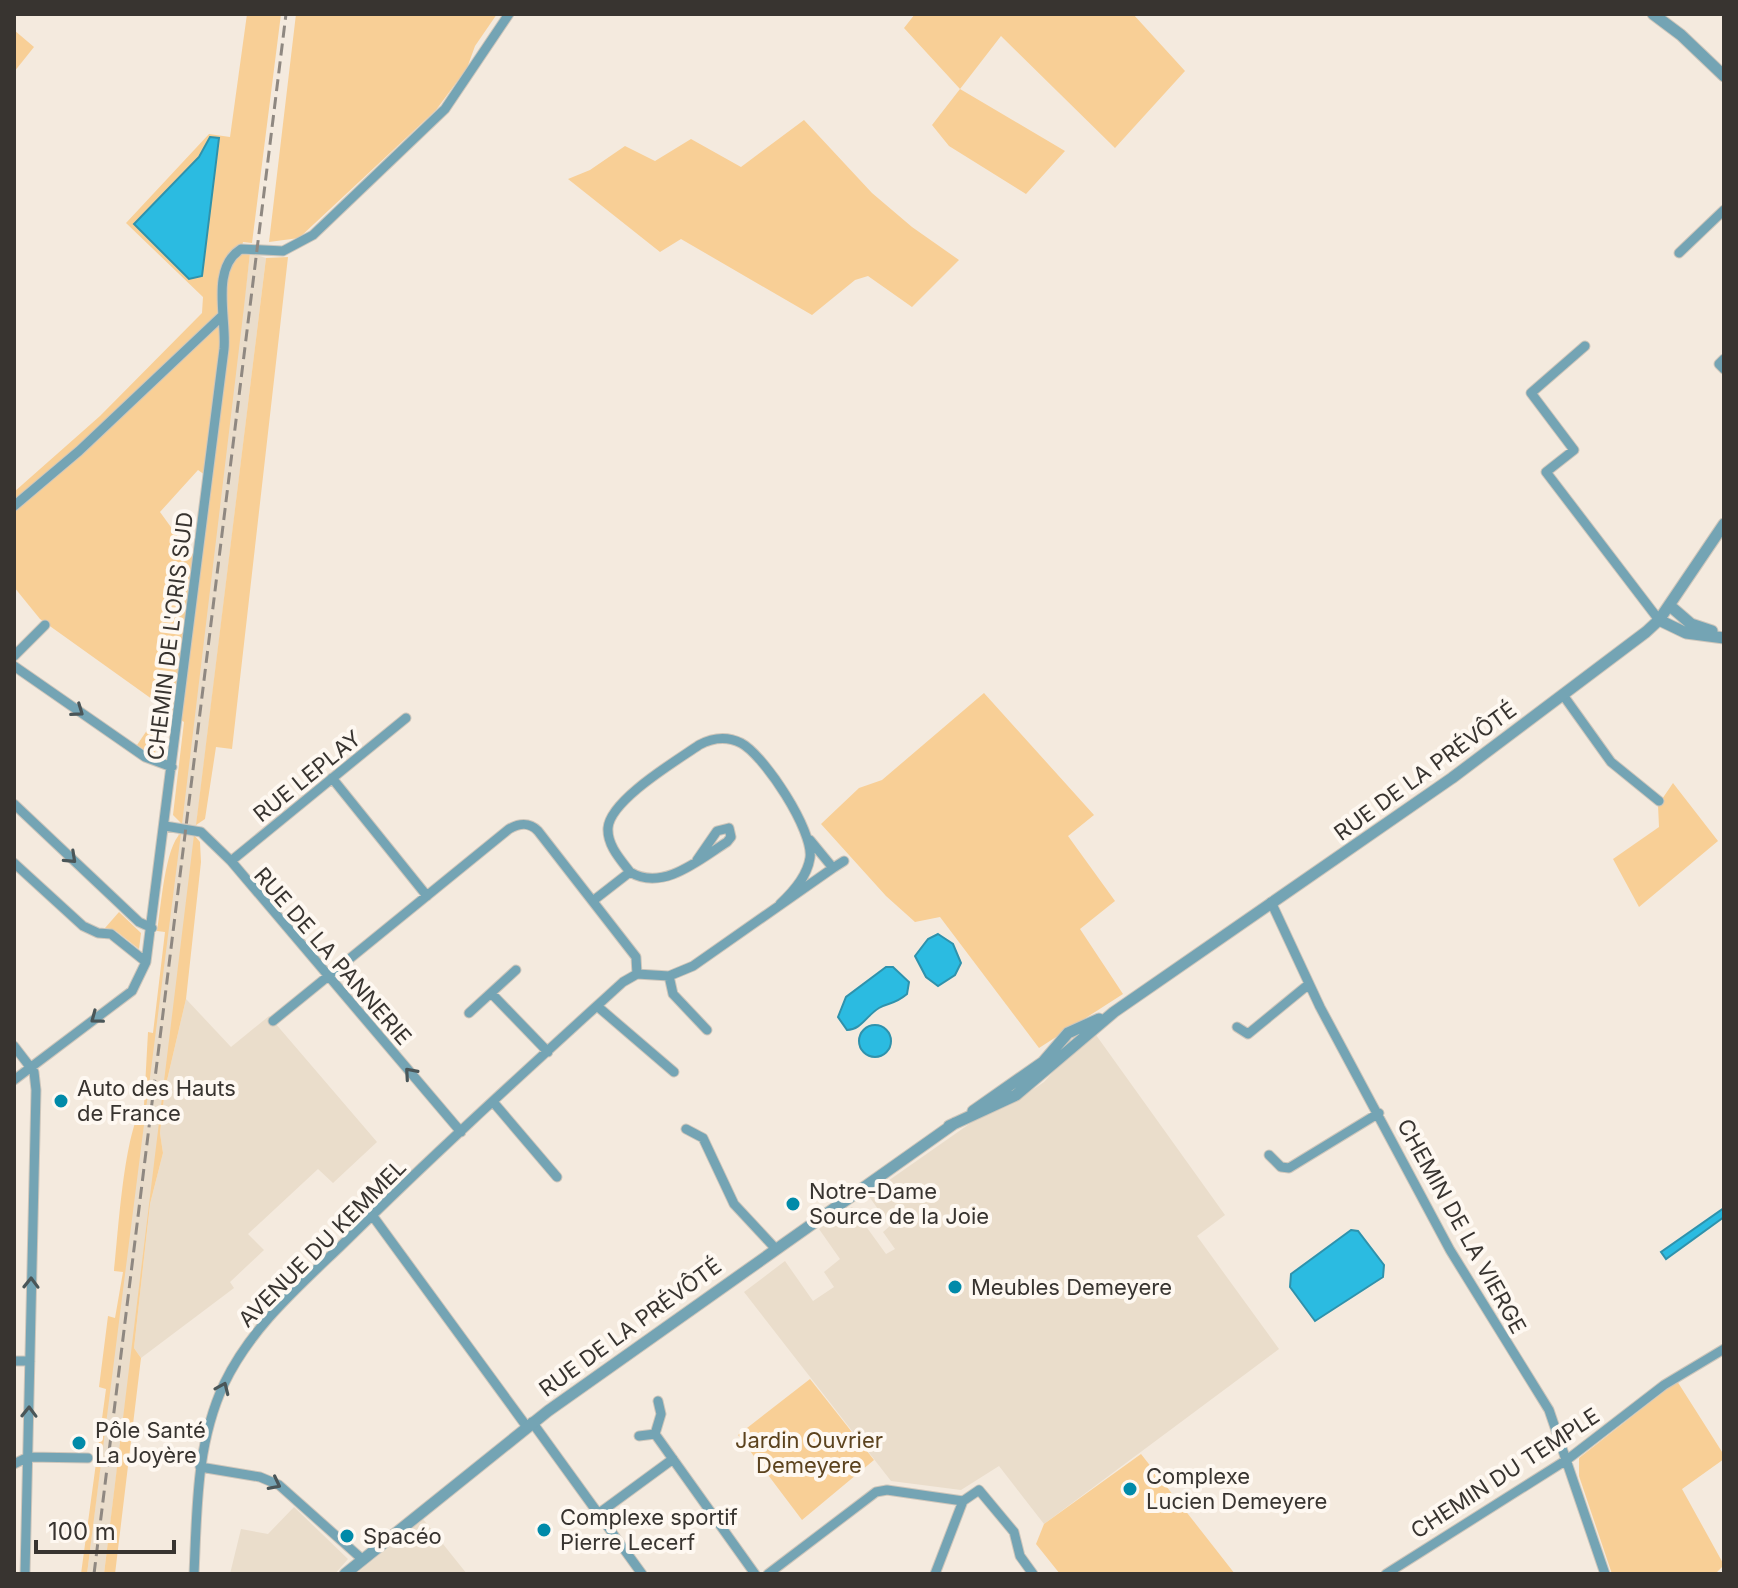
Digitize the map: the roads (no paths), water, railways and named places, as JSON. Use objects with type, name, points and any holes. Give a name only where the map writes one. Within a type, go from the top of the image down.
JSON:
[{"type":"street","name":"CHEMIN DE L'ORIS SUD","points":[[146,962],[224,349],[224,283],[230,258],[245,248],[283,251],[307,239],[416,140],[458,93],[509,14]]},
{"type":"street","points":[[1653,14],[1691,43],[1724,76]]},
{"type":"street","points":[[1679,253],[1724,210]]},
{"type":"street","points":[[14,506],[79,451],[223,315]]},
{"type":"street","points":[[1585,346],[1531,393],[1574,450],[1546,472],[1659,620],[1686,633],[1724,636]]},
{"type":"street","points":[[1724,359],[1719,364],[1724,369]]},
{"type":"street","name":"RUE DE LA PRÉVÔTÉ","points":[[345,1574],[529,1424],[1037,1066],[1072,1030],[1114,1012],[1452,778],[1563,695],[1659,620],[1724,524]]},
{"type":"street","points":[[1669,605],[1691,624],[1724,636]]},
{"type":"street","points":[[14,656],[45,625]]},
{"type":"street","points":[[14,666],[151,761],[172,767]]},
{"type":"street","points":[[1563,695],[1611,762],[1659,801]]},
{"type":"street","name":"RUE LEPLAY","points":[[231,861],[406,718]]},
{"type":"street","points":[[697,860],[663,879],[646,879],[630,872],[609,840],[608,828],[615,809],[699,745],[715,739],[732,739],[749,748],[798,813],[810,840],[833,868]]},
{"type":"street","points":[[332,778],[427,896]]},
{"type":"street","points":[[14,804],[139,922],[152,928]]},
{"type":"street","points":[[273,1021],[509,829],[524,823],[535,828],[632,949],[637,974],[669,976],[693,966],[844,861]]},
{"type":"street","name":"RUE DE LA PANNERIE","points":[[165,826],[201,832],[231,861],[461,1132]]},
{"type":"street","points":[[780,904],[806,872],[810,840]]},
{"type":"street","points":[[14,863],[83,926],[119,939],[146,962],[132,991],[14,1081]]},
{"type":"street","points":[[594,900],[630,872]]},
{"type":"street","name":"CHEMIN DE LA VIERGE","points":[[1271,902],[1309,984],[1477,1298],[1549,1410],[1605,1574]]},
{"type":"street","points":[[469,1013],[516,970]]},
{"type":"street","name":"AVENUE DU KEMMEL","points":[[194,1574],[200,1467],[216,1404],[244,1349],[270,1315],[372,1215],[597,1006],[628,978],[637,974]]},
{"type":"street","points":[[669,976],[673,994],[707,1030]]},
{"type":"street","points":[[1237,1027],[1248,1034],[1309,984]]},
{"type":"street","points":[[491,993],[548,1052]]},
{"type":"street","points":[[597,1006],[674,1072]]},
{"type":"street","points":[[14,1046],[31,1067],[36,1095],[25,1574]]},
{"type":"street","points":[[14,1081],[26,1083],[36,1095]]},
{"type":"street","points":[[494,1103],[557,1177]]},
{"type":"street","points":[[1269,1155],[1281,1167],[1289,1168],[1379,1113]]},
{"type":"street","points":[[686,1129],[703,1138],[734,1204],[775,1248]]},
{"type":"street","points":[[372,1215],[642,1574]]},
{"type":"street","name":"CHEMIN DU TEMPLE","points":[[1386,1574],[1568,1459],[1664,1385],[1724,1349]]},
{"type":"street","points":[[14,1361],[30,1361]]},
{"type":"street","points":[[655,1434],[661,1414],[658,1401]]},
{"type":"street","points":[[639,1436],[655,1434]]},
{"type":"street","points":[[655,1434],[755,1574]]},
{"type":"street","points":[[14,1464],[28,1457],[88,1458]]},
{"type":"street","points":[[598,1514],[673,1459]]},
{"type":"street","points":[[200,1467],[260,1477],[279,1485],[362,1559]]},
{"type":"street","points":[[768,1574],[876,1492],[887,1490],[963,1501]]},
{"type":"street","points":[[935,1574],[963,1501],[979,1490],[1015,1534],[1020,1556],[1033,1574]]},
{"type":"water","points":[[210,137],[219,138],[202,276],[189,279],[134,224],[199,157]]},
{"type":"water","points":[[938,934],[953,944],[961,963],[955,975],[938,986],[926,977],[915,956],[928,939]]},
{"type":"water","points":[[886,967],[893,967],[909,982],[907,994],[879,1008],[856,1028],[847,1030],[838,1017],[846,997]]},
{"type":"water","points":[[875,1025],[886,1030],[891,1041],[886,1052],[875,1057],[864,1052],[859,1041],[864,1030]]},
{"type":"water","points":[[1724,1208],[1724,1217],[1666,1259],[1661,1252]]},
{"type":"water","points":[[1351,1230],[1358,1231],[1384,1265],[1383,1277],[1315,1321],[1290,1287],[1291,1274]]},
{"type":"railway","points":[[94,1574],[286,14]]},
{"type":"place","name":"Auto des Hauts de France","points":[[61,1101]]},
{"type":"place","name":"Notre-Dame Source de la Joie","points":[[793,1204]]},
{"type":"place","name":"Meubles Demeyere","points":[[955,1287]]},
{"type":"place","name":"Pôle Santé La Joyère","points":[[79,1443]]},
{"type":"place","name":"Complexe Lucien Demeyere","points":[[1130,1489]]},
{"type":"place","name":"Complexe sportif Pierre Lecerf","points":[[544,1530]]},
{"type":"place","name":"Spacéo","points":[[347,1536]]},
{"type":"park label","name":"Jardin Ouvrier Demeyere","points":[[809,1452]]}]
